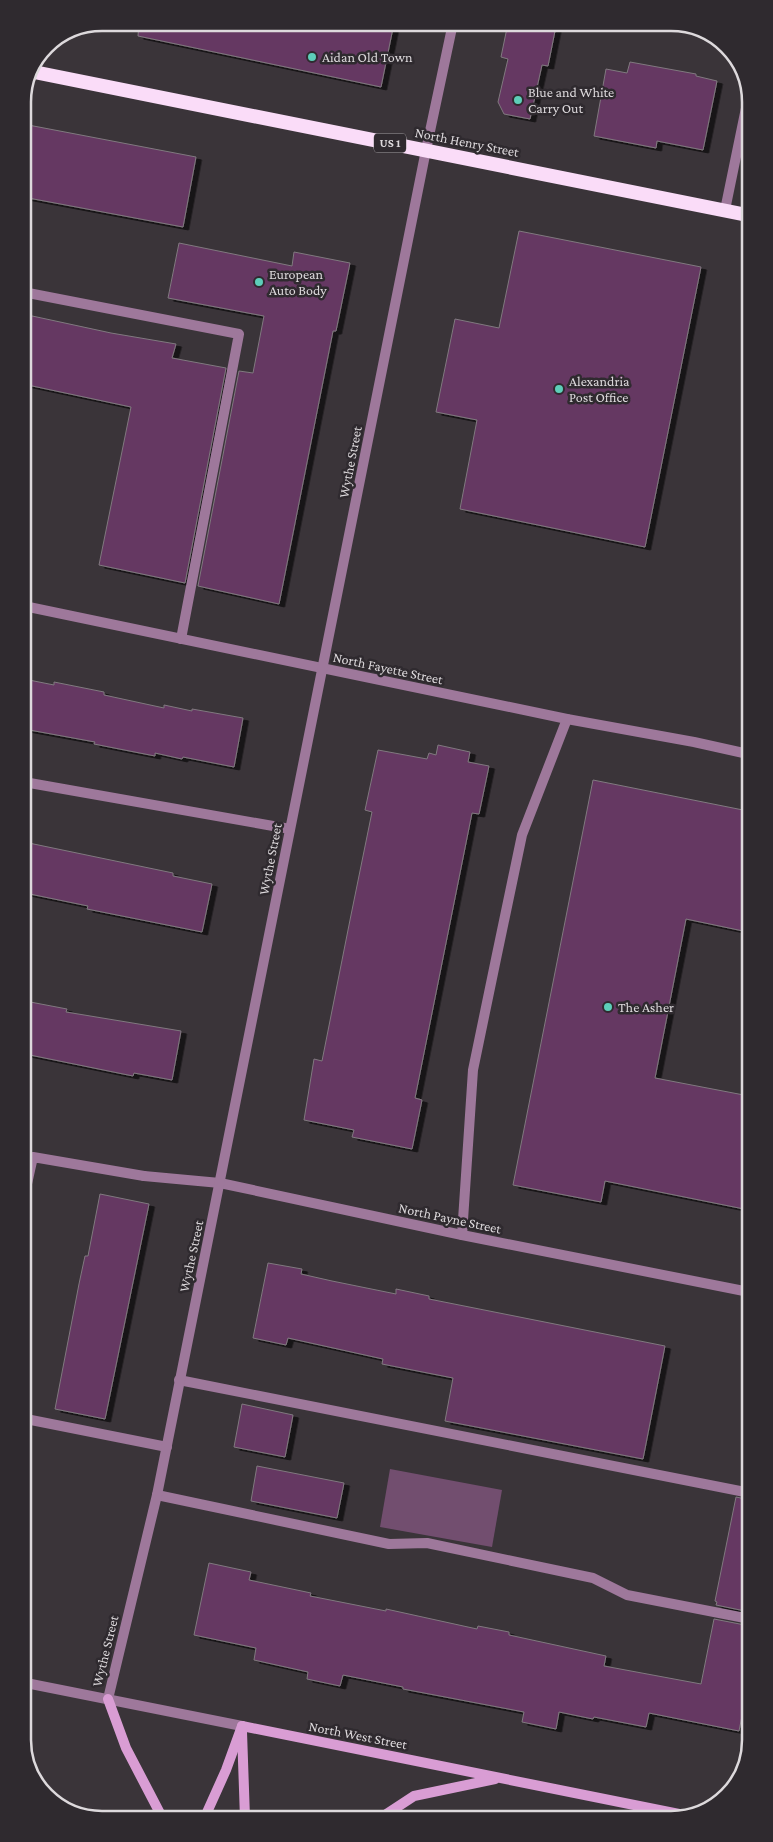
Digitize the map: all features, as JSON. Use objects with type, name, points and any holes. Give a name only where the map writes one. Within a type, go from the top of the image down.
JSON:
[{"type":"highway","name":"North Henry Street","points":[[38,73],[742,214]]},
{"type":"main road","points":[[108,1699],[126,1748],[159,1811]]},
{"type":"main road","points":[[242,1726],[246,1811]]},
{"type":"main road","points":[[208,1811],[226,1770],[242,1726]]},
{"type":"main road","name":"North West Street","points":[[242,1726],[664,1811]]},
{"type":"main road","points":[[391,1811],[414,1796],[501,1778]]},
{"type":"street","name":"Wythe Street","points":[[108,1699],[167,1447],[451,31]]},
{"type":"street","points":[[725,210],[742,127]]},
{"type":"street","points":[[31,294],[239,334],[181,639]]},
{"type":"street","name":"North Fayette Street","points":[[31,607],[566,719],[742,753]]},
{"type":"street","points":[[462,1235],[473,1070],[522,835],[566,719]]},
{"type":"street","points":[[31,783],[290,828]]},
{"type":"street","name":"North Payne Street","points":[[31,1165],[33,1156],[144,1176],[220,1183],[462,1235],[742,1291]]},
{"type":"street","points":[[180,1380],[742,1491]]},
{"type":"street","points":[[31,1420],[167,1447]]},
{"type":"street","points":[[157,1495],[389,1544],[427,1543],[593,1578],[627,1595],[742,1617]]},
{"type":"street","name":"North West Street","points":[[31,1684],[242,1726]]},
{"type":"shaded area","points":[[390,1469],[502,1490],[492,1547],[380,1527]]},
{"type":"building","name":"Aidan Old Town","points":[[138,31],[392,31],[381,87],[138,36]]},
{"type":"building","points":[[506,31],[555,31],[548,66],[542,65],[530,119],[504,114],[498,102],[508,59],[501,57]]},
{"type":"building","points":[[630,62],[696,74],[696,76],[717,81],[703,150],[657,141],[656,148],[594,136],[606,69],[627,73]]},
{"type":"building","points":[[31,126],[196,157],[183,227],[31,198]]},
{"type":"building","name":"Alexandria Post Office","points":[[519,231],[701,267],[645,547],[460,509],[477,420],[436,412],[455,319],[499,328]]},
{"type":"building","points":[[179,243],[292,266],[294,252],[350,263],[336,331],[333,331],[279,604],[198,586],[239,371],[253,373],[264,316],[168,298]]},
{"type":"building","points":[[31,316],[111,333],[176,344],[172,358],[226,368],[185,583],[99,565],[131,407],[31,386]]},
{"type":"building","points":[[31,680],[54,685],[54,682],[104,692],[104,695],[164,708],[164,705],[243,718],[234,767],[155,753],[155,756],[94,744],[95,742],[31,730]]},
{"type":"building","points":[[438,745],[470,752],[468,762],[489,766],[479,814],[472,813],[415,1098],[422,1100],[412,1149],[352,1137],[354,1130],[304,1120],[314,1059],[322,1061],[372,812],[365,810],[378,750],[427,759],[429,753],[436,755]]},
{"type":"building","name":"The Asher","points":[[593,780],[742,810],[742,931],[686,919],[655,1078],[742,1095],[742,1209],[605,1181],[601,1202],[513,1185]]},
{"type":"building","points":[[31,843],[173,873],[173,876],[212,884],[202,932],[87,909],[88,906],[31,894]]},
{"type":"building","points":[[31,1002],[67,1009],[66,1012],[181,1031],[172,1080],[134,1073],[133,1076],[31,1055]]},
{"type":"building","points":[[100,1194],[149,1204],[105,1419],[55,1409],[79,1284],[85,1256],[88,1256]]},
{"type":"building","points":[[268,1263],[302,1269],[301,1274],[332,1281],[396,1294],[396,1289],[429,1296],[429,1299],[665,1346],[643,1459],[445,1421],[453,1378],[382,1364],[383,1359],[288,1338],[286,1345],[253,1338]]},
{"type":"building","points":[[242,1404],[293,1415],[285,1457],[234,1447]]},
{"type":"building","points":[[257,1466],[344,1483],[337,1518],[251,1501]]},
{"type":"building","points":[[736,1497],[742,1498],[742,1610],[716,1605],[717,1602],[715,1601]]},
{"type":"building","points":[[209,1563],[251,1572],[249,1580],[311,1593],[310,1596],[386,1611],[386,1609],[477,1629],[478,1626],[509,1632],[509,1635],[606,1656],[604,1666],[701,1684],[714,1619],[742,1624],[742,1716],[739,1731],[649,1713],[646,1727],[559,1712],[556,1729],[522,1722],[524,1712],[403,1689],[403,1687],[343,1675],[340,1686],[307,1679],[308,1672],[254,1660],[256,1648],[194,1635]]},
{"type":"place","name":"Aidan Old Town","points":[[312,57]]},
{"type":"place","name":"Blue and White Carry Out","points":[[518,100]]},
{"type":"place","name":"European Auto Body","points":[[259,282]]},
{"type":"place","name":"Alexandria Post Office","points":[[559,389]]},
{"type":"place","name":"The Asher","points":[[608,1007]]}]
